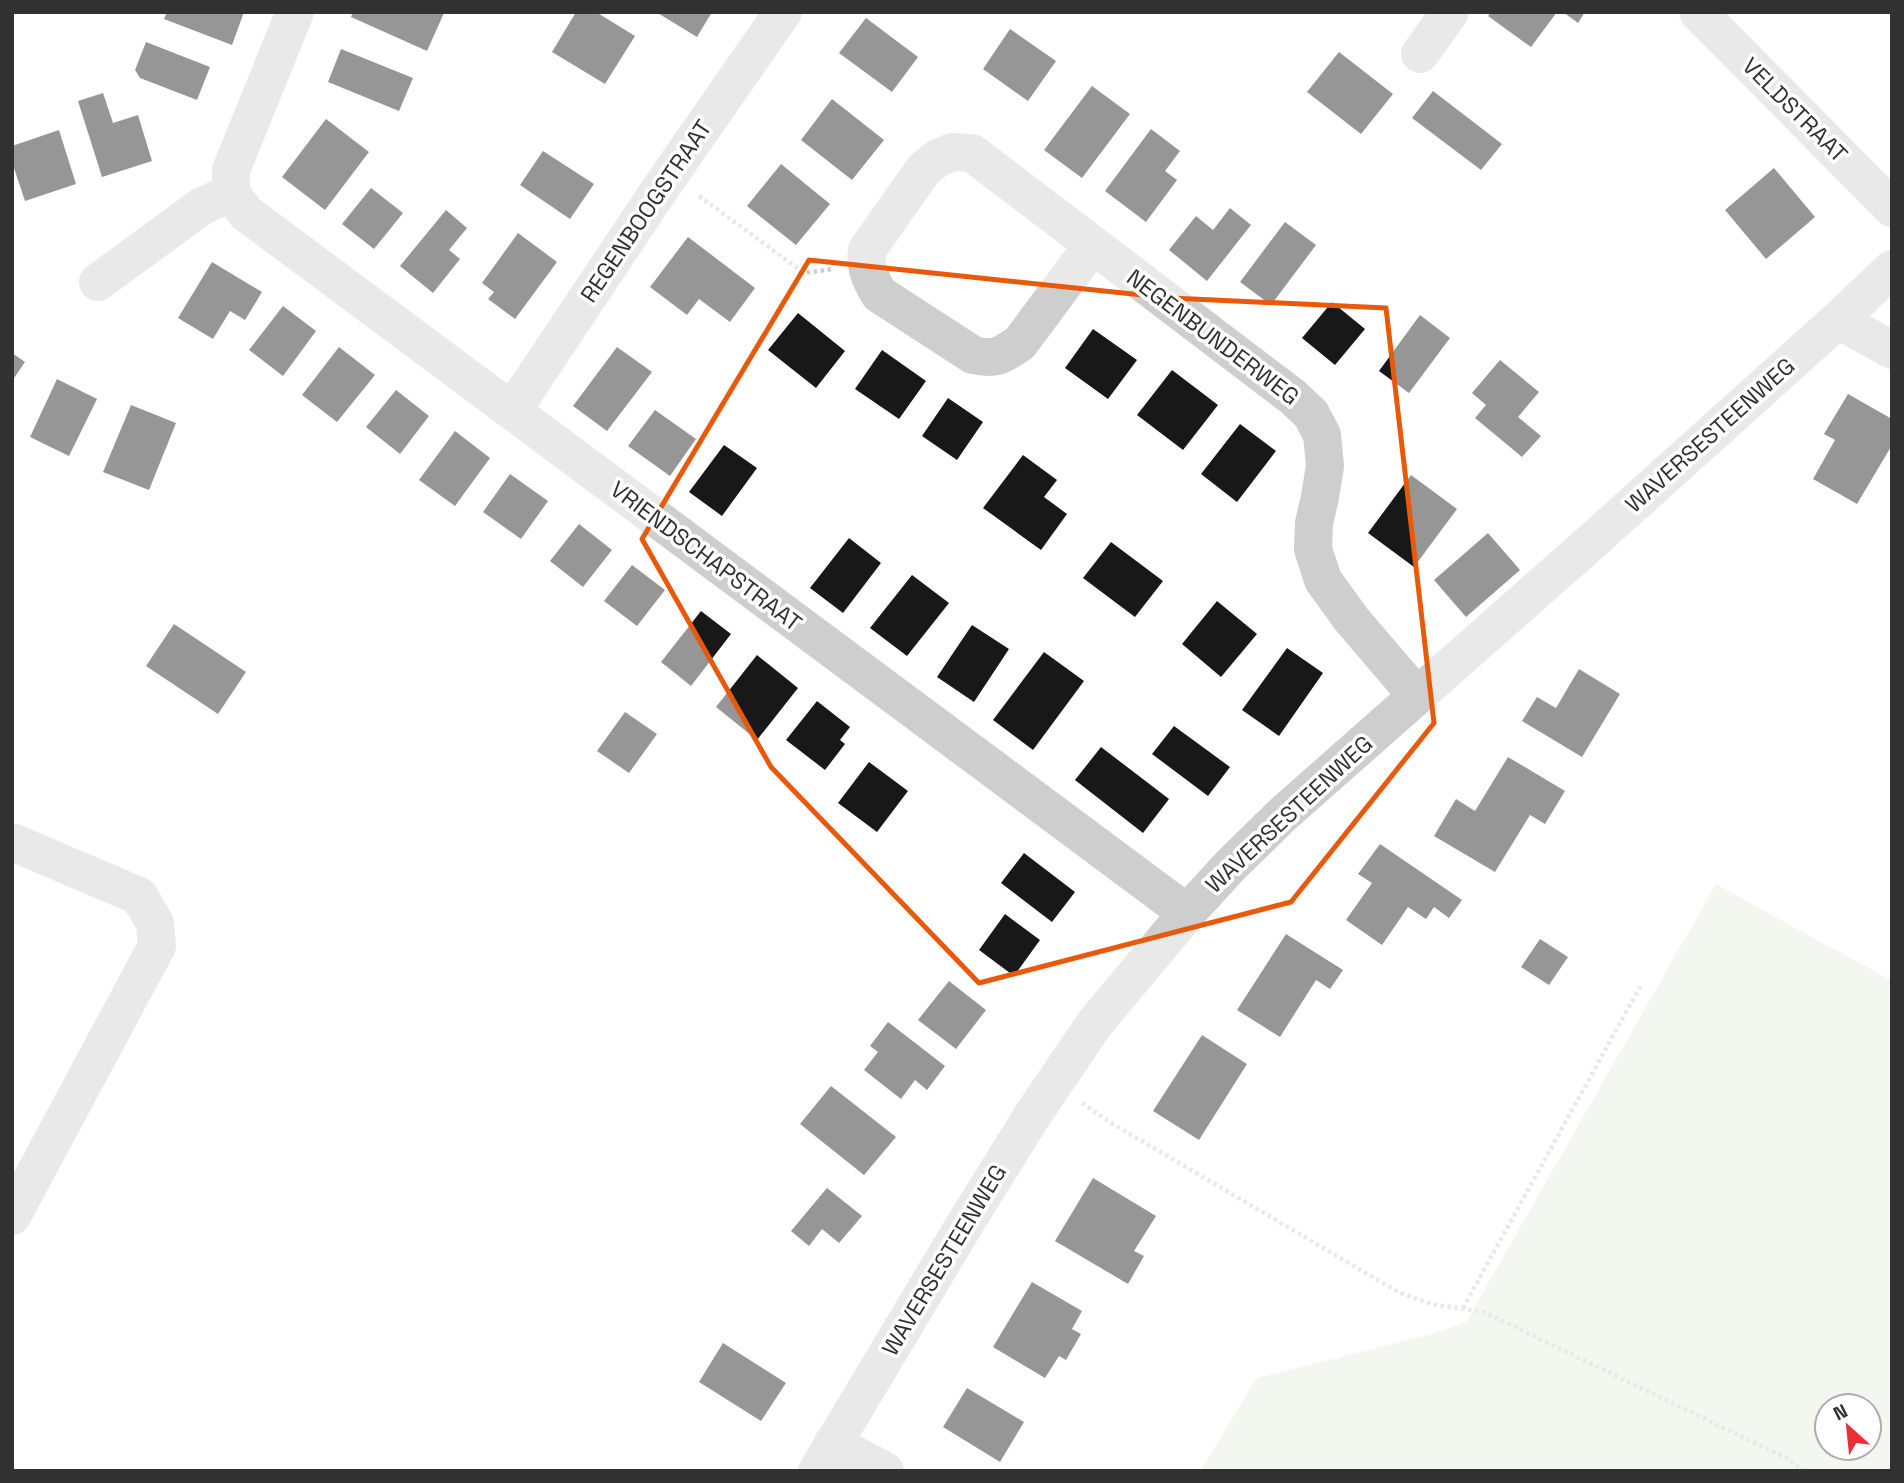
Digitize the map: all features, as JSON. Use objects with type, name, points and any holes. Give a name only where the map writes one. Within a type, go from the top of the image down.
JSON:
[{"type":"street","points":[[98,282],[202,206],[231,194],[231,170],[295,12]]},
{"type":"street","name":"REGENBOOGSTRAAT","points":[[512,411],[783,12]]},
{"type":"street","points":[[1420,54],[1450,12]]},
{"type":"street","name":"VELDSTRAAT","points":[[1698,12],[1892,208]]},
{"type":"street","name":"NEGENBUNDERWEG","points":[[865,264],[867,250],[924,169],[951,152],[972,153],[1293,397],[1311,414],[1322,435],[1325,466],[1314,523],[1313,549],[1323,580],[1352,620],[1417,696]]},
{"type":"street","name":"VRIENDSCHAPSTRAAT","points":[[231,194],[246,213],[1187,913]]},
{"type":"street","points":[[865,264],[879,294],[973,355],[990,359],[1020,343],[1093,246]]},
{"type":"street","name":"WAVERSESTEENWEG","points":[[825,1457],[968,1219],[1054,1084],[1095,1023],[1187,913],[1281,816],[1598,536],[1892,270]]},
{"type":"street","points":[[1838,320],[1892,349]]},
{"type":"street","points":[[12,842],[139,896],[155,923],[157,946],[12,1216]]},
{"type":"street","points":[[825,1457],[884,1471]]},
{"type":"path","points":[[670,175],[804,273],[865,264]]},
{"type":"path","points":[[1463,1308],[1641,985]]},
{"type":"path","points":[[1054,1084],[1113,1124],[1398,1292],[1431,1304],[1484,1312],[1786,1458],[1805,1471]]},
{"type":"highlighted area","points":[[809,260],[1171,298],[1386,308],[1434,723],[1291,902],[979,983],[771,767],[642,539]]},
{"type":"green space","points":[[1716,884],[1892,981],[1892,1471],[1200,1471],[1257,1378],[1435,1333],[1466,1322]]},
{"type":"building","points":[[167,12],[244,12],[232,45],[164,19]]},
{"type":"building","points":[[353,12],[444,13],[427,51],[351,17]]},
{"type":"building","points":[[576,12],[596,12],[635,36],[605,84],[552,52]]},
{"type":"building","points":[[656,12],[712,12],[697,37]]},
{"type":"building","points":[[1491,12],[1557,12],[1531,47],[1488,16]]},
{"type":"building","points":[[1563,12],[1585,12],[1578,23]]},
{"type":"building","points":[[866,18],[918,57],[892,92],[839,53]]},
{"type":"building","points":[[1010,29],[1056,61],[1028,101],[983,69]]},
{"type":"building","points":[[146,42],[210,67],[197,100],[140,78],[135,70]]},
{"type":"building","points":[[341,49],[413,78],[399,111],[328,82]]},
{"type":"building","points":[[1339,52],[1393,94],[1361,134],[1307,92]]},
{"type":"building","points":[[1092,86],[1130,114],[1082,178],[1044,150]]},
{"type":"building","points":[[1433,91],[1502,144],[1481,170],[1412,118]]},
{"type":"building","points":[[103,93],[113,123],[138,115],[152,161],[102,177],[78,101]]},
{"type":"building","points":[[832,99],[884,140],[852,180],[801,140]]},
{"type":"building","points":[[326,119],[369,152],[325,210],[282,177]]},
{"type":"building","points":[[1151,129],[1180,151],[1165,171],[1177,180],[1146,222],[1105,191]]},
{"type":"building","points":[[59,130],[76,184],[25,201],[12,162],[12,146]]},
{"type":"building","points":[[543,151],[594,184],[570,219],[520,185]]},
{"type":"building","points":[[781,164],[830,204],[796,245],[747,206]]},
{"type":"building","points":[[1774,168],[1815,217],[1766,259],[1725,210]]},
{"type":"building","points":[[371,188],[403,213],[374,249],[342,224]]},
{"type":"building","points":[[1230,208],[1251,225],[1207,281],[1169,250],[1196,216],[1213,230]]},
{"type":"building","points":[[446,210],[467,228],[449,250],[460,259],[433,293],[400,266]]},
{"type":"building","points":[[1285,222],[1316,245],[1271,305],[1240,282]]},
{"type":"building","points":[[518,233],[557,262],[515,319],[488,299],[494,292],[482,283]]},
{"type":"building","points":[[688,237],[755,288],[730,322],[699,299],[687,315],[650,287]]},
{"type":"building","points":[[212,262],[262,292],[245,320],[230,311],[213,339],[178,318]]},
{"type":"building","points":[[1332,302],[1365,329],[1335,365],[1302,338]]},
{"type":"building","points":[[283,306],[316,331],[283,376],[249,350]]},
{"type":"building","points":[[798,313],[845,351],[816,388],[768,350]]},
{"type":"building","points":[[1420,315],[1450,338],[1409,393],[1379,371]]},
{"type":"building","points":[[1093,329],[1137,360],[1108,399],[1065,368]]},
{"type":"building","points":[[339,347],[375,375],[337,422],[302,395]]},
{"type":"building","points":[[617,347],[652,372],[607,431],[573,406]]},
{"type":"building","points":[[882,350],[926,381],[899,419],[855,389]]},
{"type":"building","points":[[12,353],[25,362],[12,381]]},
{"type":"building","points":[[1500,360],[1539,392],[1518,417],[1541,436],[1522,457],[1475,418],[1486,405],[1472,393]]},
{"type":"building","points":[[1172,370],[1218,405],[1183,450],[1137,415]]},
{"type":"building","points":[[57,379],[97,399],[69,456],[30,437]]},
{"type":"building","points":[[396,390],[429,416],[400,454],[366,427]]},
{"type":"building","points":[[1848,394],[1892,419],[1892,445],[1857,504],[1813,479],[1835,440],[1824,434]]},
{"type":"building","points":[[948,398],[983,422],[957,460],[922,436]]},
{"type":"building","points":[[131,405],[176,423],[149,490],[103,472]]},
{"type":"building","points":[[655,410],[696,439],[670,476],[628,446]]},
{"type":"building","points":[[1240,424],[1276,451],[1237,502],[1201,474]]},
{"type":"building","points":[[455,431],[490,458],[455,506],[419,480]]},
{"type":"building","points":[[724,445],[757,468],[722,516],[689,492]]},
{"type":"building","points":[[1023,455],[1057,480],[1044,497],[1067,514],[1041,550],[983,508]]},
{"type":"building","points":[[510,474],[548,501],[521,539],[483,512]]},
{"type":"building","points":[[1411,475],[1457,509],[1414,567],[1368,533]]},
{"type":"building","points":[[579,524],[612,550],[583,587],[550,561]]},
{"type":"building","points":[[1488,533],[1520,570],[1466,617],[1434,580]]},
{"type":"building","points":[[849,538],[881,563],[843,613],[810,588]]},
{"type":"building","points":[[1111,542],[1163,581],[1135,617],[1083,578]]},
{"type":"building","points":[[632,565],[665,590],[637,626],[604,601]]},
{"type":"building","points":[[912,575],[949,603],[907,656],[870,628]]},
{"type":"building","points":[[1217,601],[1257,634],[1221,677],[1182,644]]},
{"type":"building","points":[[701,611],[731,634],[691,686],[661,662]]},
{"type":"building","points":[[174,624],[246,672],[218,714],[146,666]]},
{"type":"building","points":[[972,625],[1009,649],[974,702],[937,677]]},
{"type":"building","points":[[1287,648],[1323,673],[1279,736],[1242,710]]},
{"type":"building","points":[[1044,652],[1084,681],[1033,750],[993,720]]},
{"type":"building","points":[[757,655],[798,688],[757,740],[716,707]]},
{"type":"building","points":[[1579,669],[1620,694],[1582,757],[1522,721],[1537,697],[1556,708]]},
{"type":"building","points":[[817,701],[850,727],[840,740],[845,744],[825,770],[786,740]]},
{"type":"building","points":[[625,712],[657,734],[629,773],[597,751]]},
{"type":"building","points":[[1174,726],[1230,767],[1208,796],[1152,754]]},
{"type":"building","points":[[1101,747],[1169,799],[1143,833],[1075,780]]},
{"type":"building","points":[[1508,757],[1565,791],[1545,824],[1530,815],[1495,872],[1434,836],[1456,799],[1475,811]]},
{"type":"building","points":[[869,762],[908,791],[877,832],[838,803]]},
{"type":"building","points":[[1380,844],[1462,900],[1449,918],[1434,907],[1426,919],[1408,907],[1382,945],[1346,920],[1372,883],[1358,874]]},
{"type":"building","points":[[1024,853],[1075,892],[1052,922],[1001,883]]},
{"type":"building","points":[[1005,914],[1040,940],[1014,976],[979,950]]},
{"type":"building","points":[[1286,934],[1343,970],[1330,989],[1316,980],[1280,1037],[1237,1010]]},
{"type":"building","points":[[1540,939],[1568,957],[1549,985],[1521,967]]},
{"type":"building","points":[[949,981],[986,1010],[956,1049],[918,1020]]},
{"type":"building","points":[[888,1022],[945,1066],[927,1090],[915,1080],[901,1099],[864,1070],[878,1052],[870,1046]]},
{"type":"building","points":[[1202,1035],[1247,1064],[1199,1140],[1153,1111]]},
{"type":"building","points":[[831,1086],[896,1137],[864,1175],[800,1124]]},
{"type":"building","points":[[1093,1178],[1156,1216],[1134,1251],[1144,1256],[1128,1284],[1055,1241]]},
{"type":"building","points":[[827,1188],[862,1216],[839,1243],[822,1229],[809,1246],[791,1231]]},
{"type":"building","points":[[1032,1282],[1082,1311],[1072,1329],[1081,1334],[1066,1360],[1059,1356],[1045,1378],[993,1347]]},
{"type":"building","points":[[723,1343],[786,1383],[761,1421],[699,1382]]},
{"type":"building","points":[[967,1388],[1024,1422],[1000,1462],[943,1427]]}]
